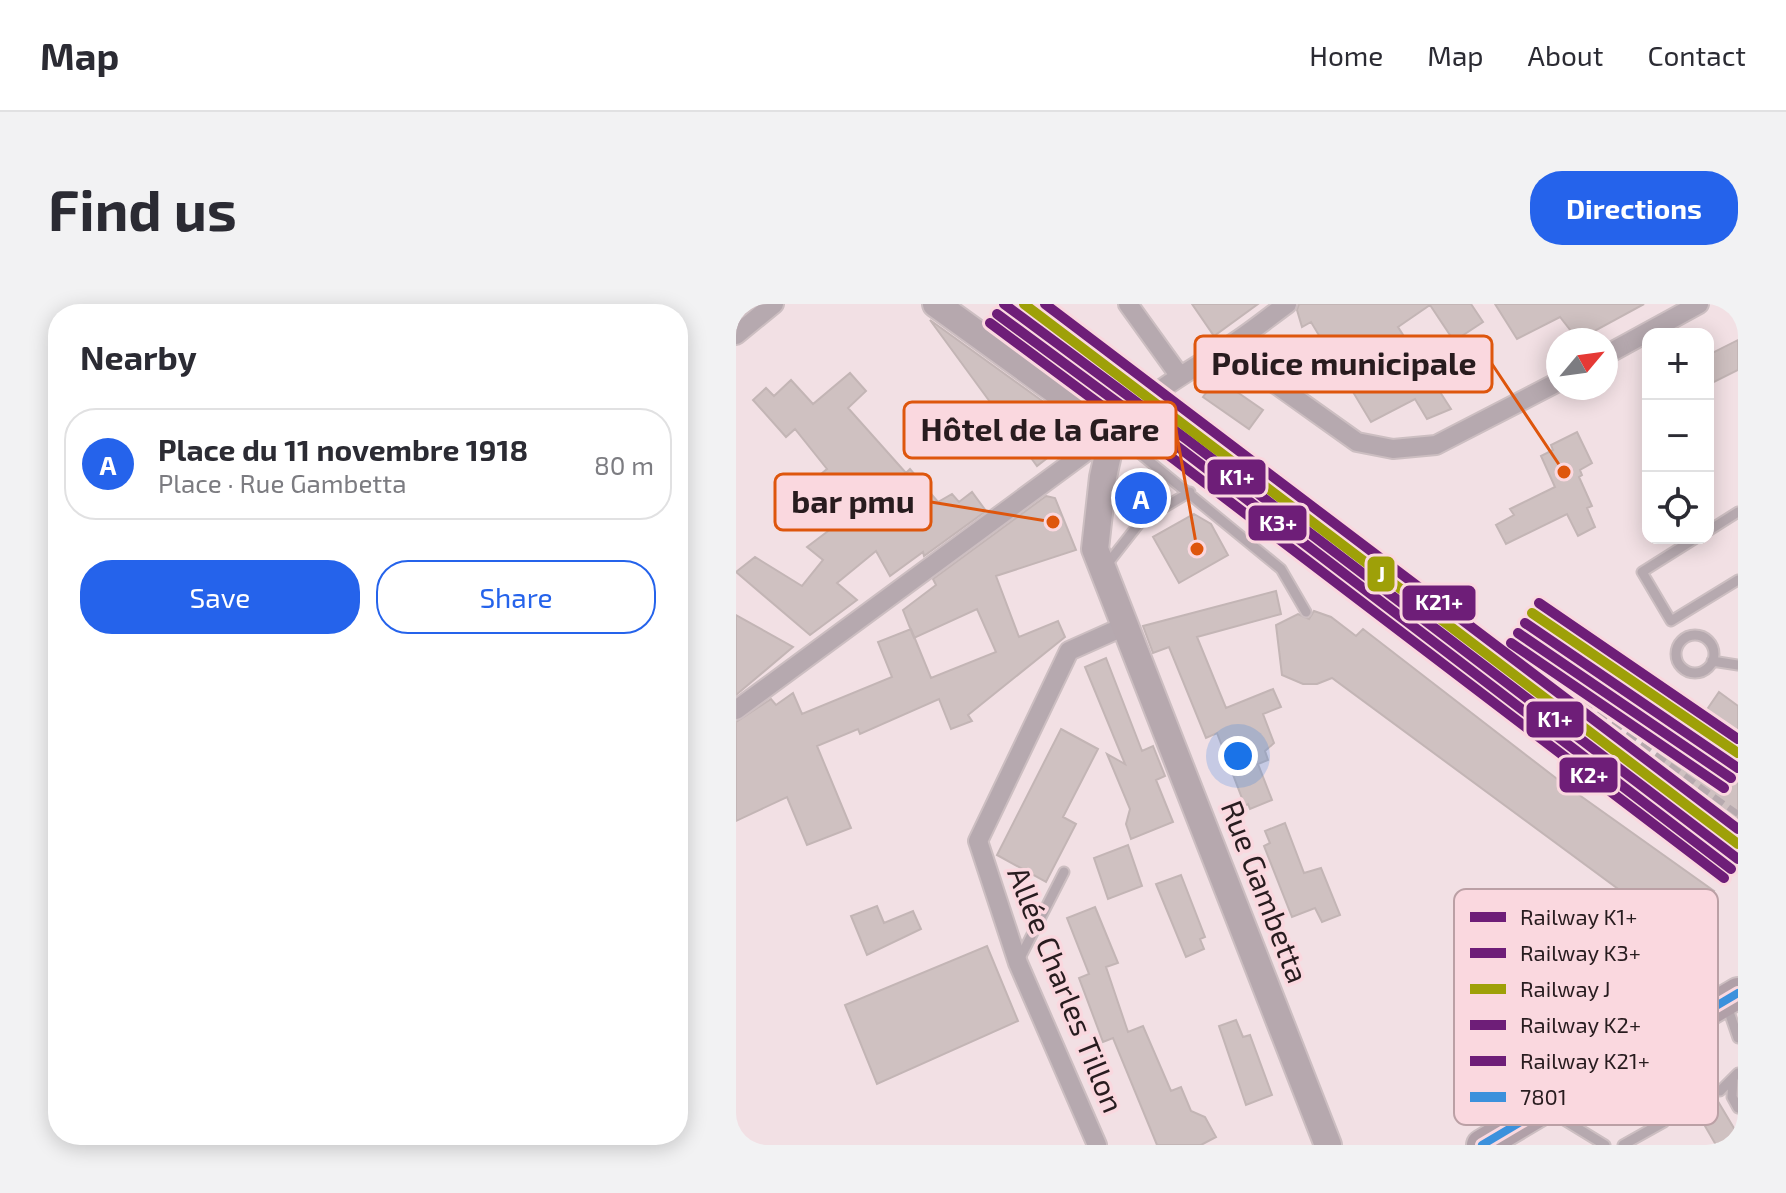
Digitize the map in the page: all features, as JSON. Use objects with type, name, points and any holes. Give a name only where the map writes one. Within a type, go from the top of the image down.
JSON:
[{"type":"main road","points":[[936,304],[1113,432]]},
{"type":"main road","name":"Rue Gambetta","points":[[1113,432],[1103,477],[1095,549],[1328,1145]]},
{"type":"main road","points":[[1482,1145],[1515,1125]]},
{"type":"street","points":[[736,335],[774,304]]},
{"type":"street","points":[[1128,304],[1179,375]]},
{"type":"street","points":[[736,710],[1113,432],[1128,415],[1179,375],[1232,344],[1287,304]]},
{"type":"street","points":[[1618,348],[1699,304]]},
{"type":"street","points":[[1232,344],[1246,363],[1357,442],[1393,449],[1436,445],[1546,388]]},
{"type":"street","name":"Allée Charles Tillon","points":[[1097,1145],[1018,963],[978,841],[1069,651],[1125,626]]},
{"type":"lane","points":[[1113,432],[1281,569],[1306,612]]},
{"type":"lane","points":[[1103,570],[1141,521],[1190,492]]},
{"type":"lane","points":[[1714,527],[1738,512]]},
{"type":"lane","points":[[1686,544],[1642,572],[1671,621],[1738,580]]},
{"type":"lane","points":[[1712,661],[1711,643],[1702,636],[1684,637],[1676,647],[1676,660],[1685,670],[1697,673],[1712,661],[1738,665]]},
{"type":"lane","points":[[1018,963],[1064,872]]},
{"type":"lane","points":[[1732,997],[1738,1038]]},
{"type":"lane","points":[[1720,1091],[1736,1075]]},
{"type":"lane","points":[[1736,1075],[1732,1097],[1738,1108]]},
{"type":"lane","points":[[1573,1125],[1605,1145]]},
{"type":"lane","points":[[1623,1145],[1659,1125]]},
{"type":"building","points":[[1192,304],[1258,304],[1214,336]]},
{"type":"building","points":[[1299,304],[1471,304],[1483,322],[1454,341],[1430,305],[1398,327],[1451,409],[1427,419],[1415,399],[1371,422],[1311,322],[1302,327],[1297,310]]},
{"type":"building","points":[[1495,304],[1644,304],[1600,328],[1569,328],[1560,317],[1517,339]]},
{"type":"building","points":[[930,320],[1077,426],[1078,434],[1037,466]]},
{"type":"building","points":[[1738,340],[1738,370],[1714,382],[1714,352]]},
{"type":"building","points":[[850,373],[866,391],[848,408],[906,473],[910,469],[938,502],[952,494],[959,502],[972,492],[986,511],[924,556],[923,552],[890,576],[876,551],[837,583],[857,600],[810,635],[736,572],[755,557],[802,586],[823,560],[807,547],[852,513],[816,478],[827,469],[795,429],[786,437],[753,400],[766,388],[774,396],[791,380],[813,404]]},
{"type":"building","points":[[1217,378],[1263,410],[1249,429],[1203,397]]},
{"type":"building","points":[[1577,432],[1592,463],[1580,470],[1582,475],[1579,477],[1592,506],[1587,508],[1595,527],[1578,536],[1567,514],[1506,544],[1496,525],[1514,515],[1510,509],[1555,487],[1541,456],[1553,450],[1551,445]]},
{"type":"building","points":[[1046,496],[1055,498],[1076,550],[996,576],[1019,637],[1058,621],[1065,637],[968,715],[972,721],[951,729],[939,699],[860,734],[858,729],[817,746],[851,828],[807,845],[787,797],[736,821],[736,722],[771,699],[776,705],[793,693],[802,714],[892,677],[878,642],[911,629],[903,610],[936,585],[933,579]],"holes":[[[977,609],[996,652],[931,678],[915,638]]]},
{"type":"building","points":[[1194,514],[1211,524],[1228,555],[1179,583],[1153,537]]},
{"type":"building","points":[[1276,591],[1281,614],[1197,637],[1226,708],[1273,689],[1281,707],[1263,714],[1274,743],[1265,751],[1268,760],[1258,764],[1272,800],[1250,809],[1248,804],[1245,806],[1217,733],[1206,738],[1169,647],[1153,653],[1143,626]]},
{"type":"building","points":[[1314,611],[1331,617],[1356,636],[1363,629],[1561,782],[1711,889],[1618,889],[1332,678],[1317,684],[1303,684],[1282,675],[1276,625],[1298,614],[1309,619]]},
{"type":"building","points":[[736,615],[793,647],[736,695]]},
{"type":"building","points":[[1106,658],[1142,751],[1153,746],[1165,776],[1156,780],[1173,822],[1131,839],[1126,824],[1130,809],[1107,754],[1125,764],[1085,667]]},
{"type":"building","points":[[1719,692],[1738,706],[1738,733],[1706,711]]},
{"type":"building","points":[[1600,724],[1651,763],[1670,736],[1738,779],[1738,849],[1588,739]]},
{"type":"building","points":[[1061,729],[1098,749],[1063,817],[1076,824],[1046,882],[997,855]]},
{"type":"building","points":[[1285,823],[1304,873],[1321,868],[1340,915],[1322,922],[1315,908],[1292,917],[1264,846],[1270,843],[1265,831]]},
{"type":"building","points":[[1128,845],[1142,886],[1108,899],[1094,858]]},
{"type":"building","points":[[1181,875],[1205,937],[1200,939],[1204,949],[1186,957],[1156,884]]},
{"type":"building","points":[[877,906],[884,923],[913,911],[921,929],[867,955],[851,916]]},
{"type":"building","points":[[1095,907],[1118,963],[1106,967],[1128,1032],[1143,1026],[1171,1091],[1181,1087],[1191,1111],[1205,1117],[1216,1137],[1201,1145],[1157,1145],[1113,1038],[1103,1042],[1079,978],[1089,974],[1067,918]]},
{"type":"building","points":[[987,946],[1018,1021],[877,1084],[845,1005]]},
{"type":"building","points":[[1236,1020],[1243,1037],[1250,1035],[1272,1095],[1246,1105],[1219,1026]]},
{"type":"building","points":[[1718,1101],[1738,1135],[1738,1145],[1716,1145],[1704,1125],[1718,1125]]},
{"type":"railway","points":[[1026,304],[1738,814]]},
{"type":"rail line","name":"K1+","points":[[1004,304],[1738,859]]},
{"type":"rail line","name":"J","points":[[1024,304],[1738,844]]},
{"type":"rail line","name":"K21+","points":[[1045,304],[1738,829]]},
{"type":"rail line","name":"K3+","points":[[997,314],[1182,450],[1731,869]]},
{"type":"rail line","name":"K2+","points":[[990,323],[1724,878]]},
{"type":"rail line","name":"K21+","points":[[1539,603],[1738,739]]},
{"type":"rail line","name":"J","points":[[1532,613],[1738,753]]},
{"type":"rail line","name":"K1+","points":[[1525,623],[1738,768]]},
{"type":"rail line","name":"K3+","points":[[1518,633],[1731,778]]},
{"type":"rail line","name":"K2+","points":[[1511,643],[1724,788]]},
{"type":"transit line","name":"7801","points":[[1718,1005],[1738,993]]},
{"type":"transit line","name":"7801","points":[[1482,1145],[1516,1125]]},
{"type":"place","name":"Police municipale","points":[[1564,472]]},
{"type":"place","name":"Place du 11 novembre 1918","points":[[1141,498]]},
{"type":"place","name":"bar pmu","points":[[1053,522]]},
{"type":"place","name":"Hôtel de la Gare","points":[[1197,549]]}]
